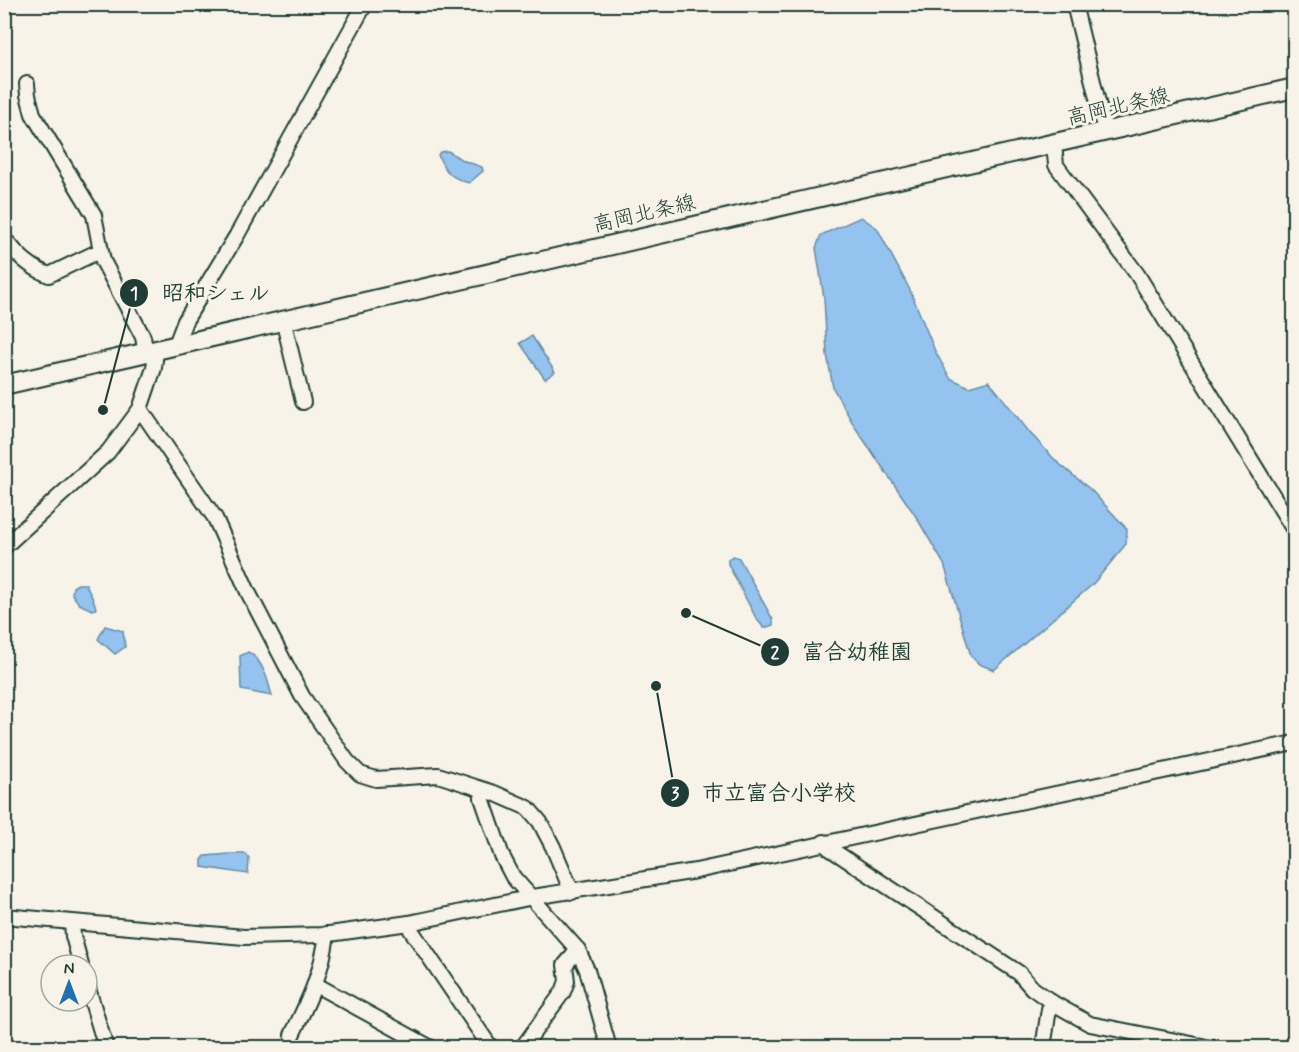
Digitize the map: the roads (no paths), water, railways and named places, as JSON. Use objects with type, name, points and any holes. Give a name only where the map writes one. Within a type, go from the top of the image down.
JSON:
[{"type":"main road","name":"高岡北条線","points":[[4,385],[1294,88]]},
{"type":"street","points":[[175,347],[185,321],[242,226],[364,4]]},
{"type":"street","points":[[1074,4],[1105,131]]},
{"type":"street","points":[[4,547],[108,452],[140,409],[154,368],[151,352],[100,253],[94,215],[33,114],[27,84]]},
{"type":"street","points":[[1054,144],[1056,165],[1137,274],[1294,530]]},
{"type":"street","points":[[9,244],[16,253],[41,272],[49,275],[93,254],[100,253]]},
{"type":"street","points":[[283,319],[303,402]]},
{"type":"street","points":[[140,409],[215,518],[248,592],[302,696],[347,761],[360,774],[376,779],[438,775],[528,808],[540,822],[572,892]]},
{"type":"street","points":[[4,916],[244,937],[327,934],[410,923],[530,898],[696,871],[1294,743]]},
{"type":"street","points":[[484,790],[482,798],[502,856],[513,877],[578,950],[587,970],[609,1047]]},
{"type":"street","points":[[824,842],[829,848],[1019,973],[1032,988],[1053,1003],[1090,1024],[1212,1047]]},
{"type":"street","points":[[72,923],[78,953]]},
{"type":"street","points":[[410,923],[411,930],[491,1047]]},
{"type":"street","points":[[292,1035],[316,985],[324,960],[327,934]]},
{"type":"street","points":[[522,1047],[563,993],[567,981],[565,965],[578,950]]},
{"type":"street","points":[[316,985],[431,1047]]},
{"type":"street","points":[[1043,1047],[1049,1009],[1053,1003]]},
{"type":"street","points":[[96,1013],[106,1047]]},
{"type":"water","points":[[448,151],[462,160],[482,167],[483,171],[469,183],[458,179],[446,170],[438,155],[440,152]]},
{"type":"water","points":[[861,217],[877,228],[910,290],[935,351],[950,378],[969,387],[989,381],[1030,433],[1056,461],[1091,490],[1127,529],[1126,544],[1093,584],[994,670],[979,664],[971,656],[944,564],[915,515],[855,427],[833,388],[827,354],[824,298],[816,248],[821,235]]},
{"type":"water","points":[[532,336],[555,372],[545,379],[520,343]]},
{"type":"water","points":[[733,556],[739,558],[773,620],[773,625],[764,628],[756,618],[728,564],[728,559]]},
{"type":"water","points":[[86,584],[96,609],[92,610],[79,604],[72,594],[73,587]]},
{"type":"water","points":[[105,626],[123,631],[125,647],[115,654],[98,639]]},
{"type":"water","points":[[248,652],[261,665],[272,696],[241,690],[240,656]]},
{"type":"water","points":[[246,854],[249,858],[248,874],[202,867],[202,860],[205,856]]},
{"type":"place","name":"昭和シェル","points":[[103,410]]},
{"type":"place","name":"富合幼稚園","points":[[686,613]]},
{"type":"place","name":"市立富合小学校","points":[[656,686]]}]
